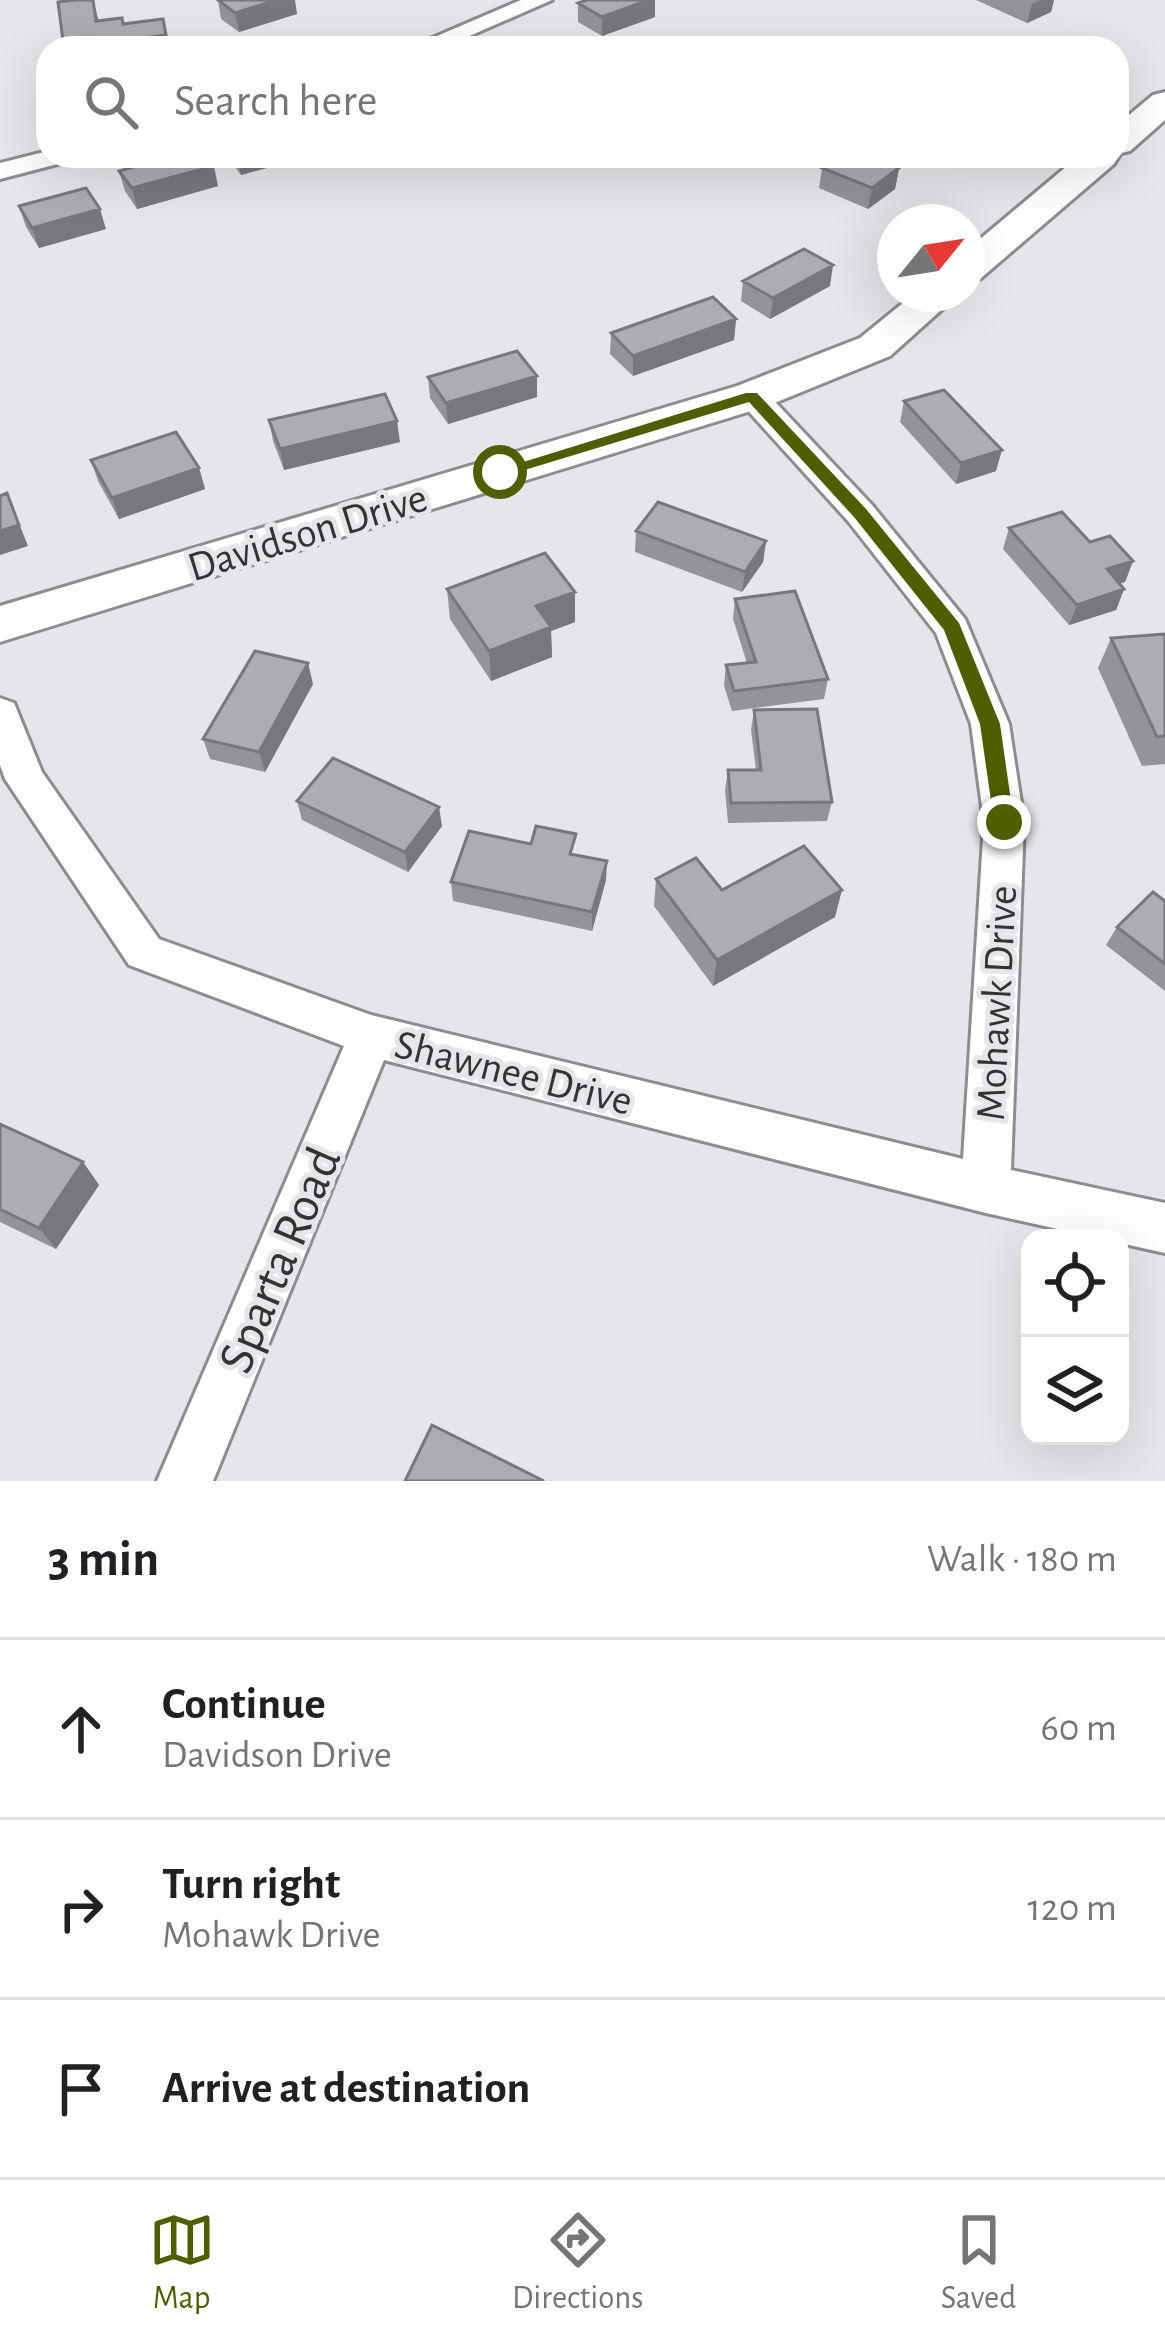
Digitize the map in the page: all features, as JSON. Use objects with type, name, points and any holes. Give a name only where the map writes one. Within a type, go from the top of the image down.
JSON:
[{"type":"street","points":[[451,36],[541,0]]},
{"type":"street","points":[[1129,132],[1165,102]]},
{"type":"street","points":[[0,171],[36,162]]},
{"type":"street","points":[[985,256],[1087,168]]},
{"type":"street","name":"Davidson Drive","points":[[0,624],[752,396],[875,346],[917,312]]},
{"type":"street","name":"Mohawk Drive","points":[[752,396],[860,513],[952,628],[990,724],[1004,822],[986,1189]]},
{"type":"street","name":"Shawnee Drive","points":[[0,713],[25,779],[143,952],[371,1036],[986,1189],[1165,1228]]},
{"type":"street","name":"Sparta Road","points":[[185,1481],[371,1036]]},
{"type":"building","points":[[93,0],[96,21],[122,18],[123,24],[163,19],[166,35],[62,36],[58,2]]},
{"type":"building","points":[[218,0],[276,0],[235,13]]},
{"type":"building","points":[[648,0],[602,17],[578,3]]},
{"type":"building","points":[[130,168],[207,168],[132,188],[119,171]]},
{"type":"building","points":[[822,168],[899,168],[872,188]]},
{"type":"building","points":[[86,188],[100,209],[32,228],[19,206]]},
{"type":"building","points":[[804,249],[833,265],[773,298],[743,281]]},
{"type":"building","points":[[713,297],[736,319],[633,356],[611,333]]},
{"type":"building","points":[[517,351],[537,376],[446,403],[428,377]]},
{"type":"building","points":[[944,390],[1002,450],[961,463],[904,401]]},
{"type":"building","points":[[385,394],[397,421],[280,449],[269,420]]},
{"type":"building","points":[[176,432],[199,468],[112,498],[91,460]]},
{"type":"building","points":[[7,493],[19,525],[0,531],[0,496]]},
{"type":"building","points":[[658,502],[766,541],[745,572],[636,531]]},
{"type":"building","points":[[1062,512],[1090,542],[1110,536],[1133,561],[1107,569],[1124,589],[1077,605],[1009,528]]},
{"type":"building","points":[[545,553],[575,592],[536,606],[551,627],[489,651],[447,589]]},
{"type":"building","points":[[795,591],[828,679],[734,691],[726,665],[756,662],[735,599]]},
{"type":"building","points":[[1165,634],[1165,736],[1157,737],[1111,638]]},
{"type":"building","points":[[255,651],[308,663],[259,752],[203,739]]},
{"type":"building","points":[[817,709],[832,802],[731,803],[728,770],[761,770],[754,710]]},
{"type":"building","points":[[333,758],[439,807],[405,852],[297,801]]},
{"type":"building","points":[[536,826],[576,834],[570,854],[607,861],[592,912],[451,882],[469,831],[531,844]]},
{"type":"building","points":[[804,846],[842,890],[717,960],[656,879],[696,858],[722,890]]},
{"type":"building","points":[[1153,892],[1165,901],[1165,964],[1117,927]]},
{"type":"building","points":[[0,1124],[83,1162],[39,1228],[0,1209]]},
{"type":"building","points":[[432,1425],[544,1481],[405,1481]]},
{"type":"route","points":[[500,472],[752,396],[860,513],[952,628],[990,724],[1004,822]]}]
